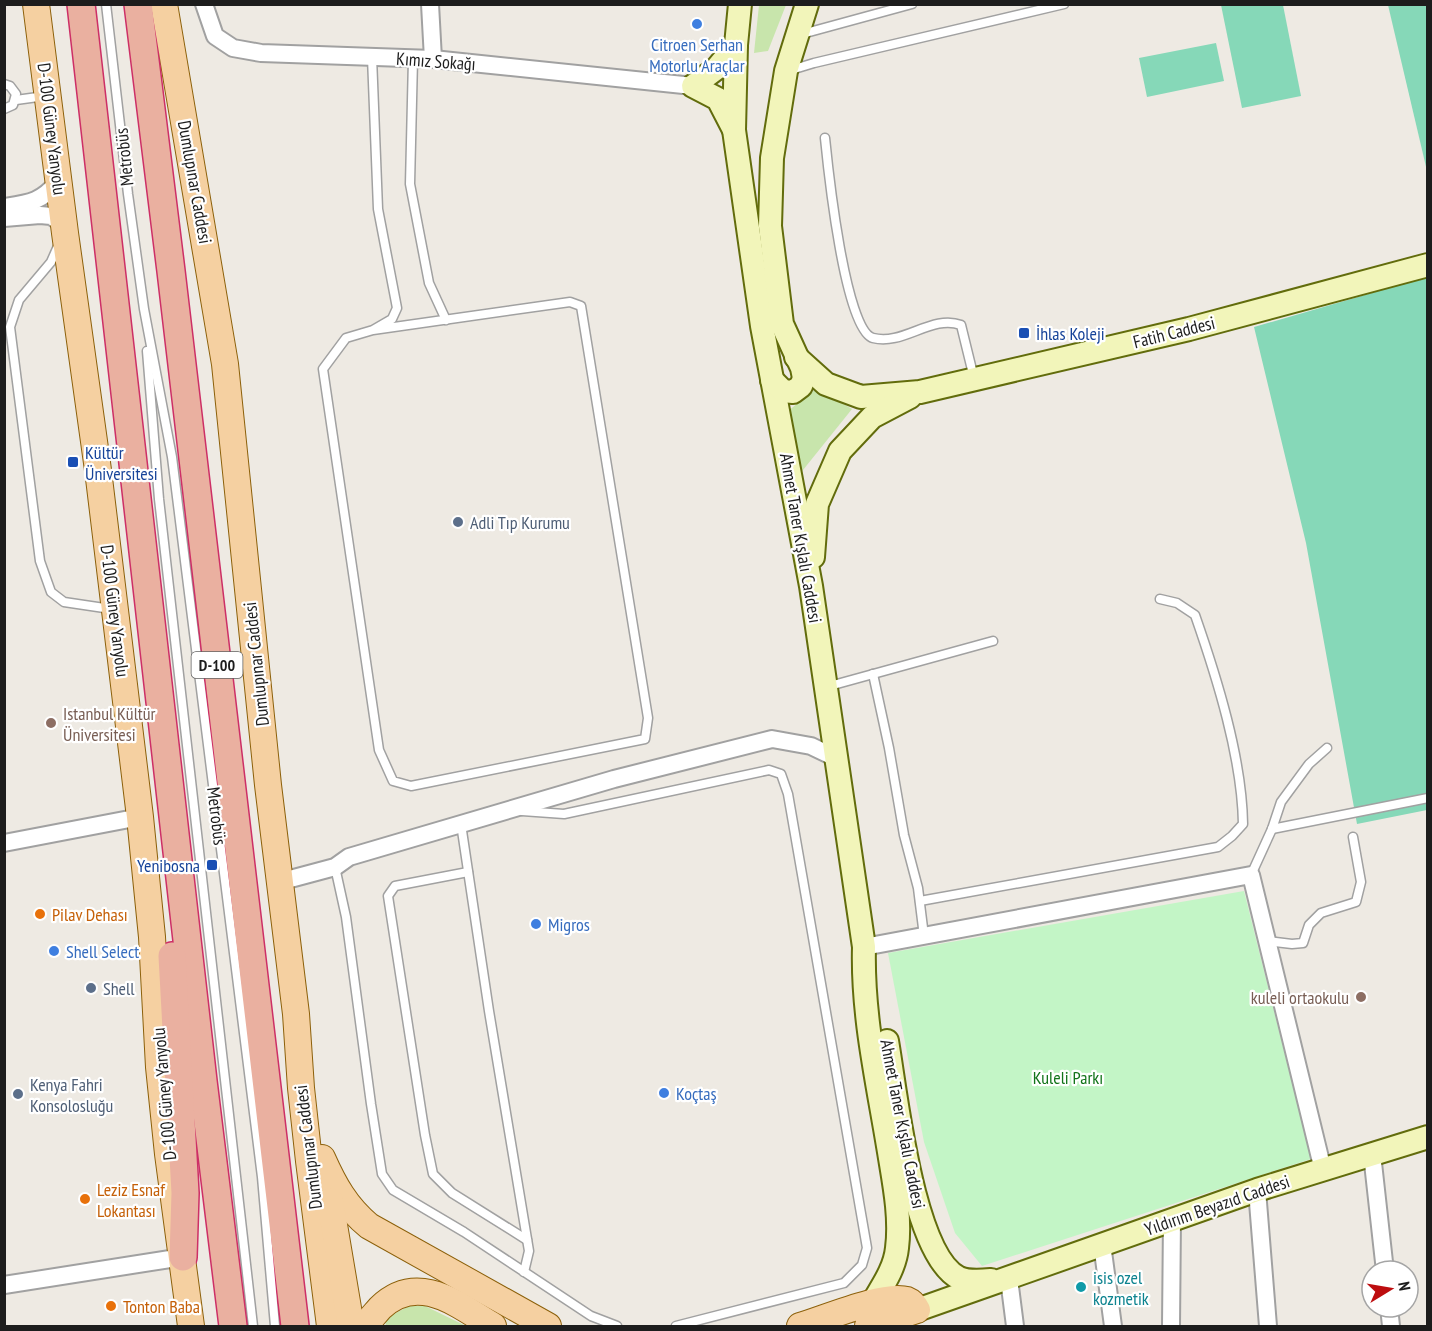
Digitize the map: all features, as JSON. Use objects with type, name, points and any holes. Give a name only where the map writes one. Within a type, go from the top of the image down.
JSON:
[{"type":"highway","points":[[81,4],[233,1326]]},
{"type":"highway","name":"D-100","points":[[138,4],[295,1326]]},
{"type":"highway","points":[[163,730],[160,804],[185,1193],[183,1257]]},
{"type":"main road","name":"D-100 Güney Yanyolu","points":[[36,4],[116,610],[152,937],[159,1066],[168,1154],[191,1326]]},
{"type":"main road","name":"Dumlupınar Caddesi","points":[[164,4],[225,364],[279,882],[296,1014],[300,1088],[330,1326]]},
{"type":"main road","points":[[734,129],[736,45],[740,4]]},
{"type":"main road","points":[[772,380],[783,391],[794,392],[801,386],[804,378],[782,324],[770,226],[772,158],[786,71],[807,4]]},
{"type":"main road","points":[[734,129],[718,99],[693,86],[717,68],[736,45]]},
{"type":"main road","name":"Ahmet Taner Kışlalı Caddesi","points":[[734,129],[762,326],[811,586],[864,947],[865,998],[893,1178],[897,1248],[893,1266],[870,1314]]},
{"type":"main road","name":"Fatih Caddesi","points":[[920,392],[1189,329],[1428,265]]},
{"type":"main road","points":[[796,357],[826,384],[861,397],[920,392]]},
{"type":"main road","points":[[811,586],[817,504],[840,451],[872,417],[920,392]]},
{"type":"main road","name":"Ahmet Taner Kışlalı Caddesi","points":[[864,947],[877,978],[906,1153],[920,1212],[936,1255],[946,1268],[961,1279],[978,1281],[1009,1279]]},
{"type":"main road","points":[[296,1014],[351,1326]]},
{"type":"main road","name":"Yıldırım Beyazıd Caddesi","points":[[1009,1279],[1257,1190],[1428,1137]]},
{"type":"main road","points":[[322,1158],[344,1201],[369,1226],[548,1326]]},
{"type":"main road","points":[[800,1326],[870,1314],[893,1299],[907,1300],[914,1304],[918,1318],[1009,1279]]},
{"type":"main road","points":[[365,1326],[389,1300],[404,1293],[423,1291],[453,1302],[493,1326]]},
{"type":"street","name":"Kımız Sokağı","points":[[204,4],[215,36],[233,48],[261,53],[433,59],[693,86]]},
{"type":"street","points":[[430,4],[433,59]]},
{"type":"street","points":[[4,207],[37,201],[47,195],[58,182]]},
{"type":"street","points":[[4,218],[51,216],[64,229]]},
{"type":"street","points":[[279,882],[335,867],[349,857],[461,823],[614,779],[772,739],[811,746],[836,758]]},
{"type":"street","points":[[4,843],[140,817]]},
{"type":"street","points":[[864,947],[1251,875],[1323,1170]]},
{"type":"street","points":[[1372,1154],[1384,1259]]},
{"type":"street","points":[[1257,1190],[1268,1326]]},
{"type":"street","points":[[1171,1326],[1172,1219]]},
{"type":"street","points":[[1102,1244],[1113,1326]]},
{"type":"street","points":[[4,1285],[183,1257]]},
{"type":"street","points":[[1009,1279],[1015,1326]]},
{"type":"lane","name":"Metrobüs","points":[[106,4],[144,309],[172,457],[260,1165],[275,1326]]},
{"type":"lane","points":[[798,35],[912,4]]},
{"type":"lane","points":[[786,71],[1064,4]]},
{"type":"lane","points":[[372,57],[378,209],[397,308],[392,319],[373,330]]},
{"type":"lane","points":[[413,58],[410,184],[429,283],[446,320]]},
{"type":"lane","points":[[4,84],[14,89],[16,100],[13,105],[4,109]]},
{"type":"lane","points":[[16,100],[48,96]]},
{"type":"lane","points":[[825,138],[836,232],[855,314],[861,329],[870,338],[882,339],[897,337],[950,321],[961,325],[974,379]]},
{"type":"lane","points":[[64,229],[51,262],[19,300],[10,327],[40,561],[51,592],[64,602],[116,610]]},
{"type":"lane","points":[[570,302],[581,306],[648,718],[645,740],[411,786],[393,781],[379,750],[323,369],[346,338],[373,330],[570,302]]},
{"type":"lane","name":"Metrobüs","points":[[144,309],[159,499],[254,1326]]},
{"type":"lane","points":[[920,901],[1218,847],[1243,825],[1243,801],[1219,687],[1195,615],[1177,603],[1160,599]]},
{"type":"lane","points":[[826,687],[993,641]]},
{"type":"lane","points":[[873,674],[904,835],[920,901],[924,936]]},
{"type":"lane","points":[[1251,875],[1272,829],[1281,802],[1309,764],[1326,748]]},
{"type":"lane","points":[[506,810],[564,814],[769,770],[781,774],[788,794],[867,1248],[862,1265],[844,1283],[676,1326]]},
{"type":"lane","points":[[1272,829],[1428,798]]},
{"type":"lane","points":[[461,823],[504,1111],[529,1251],[524,1272]]},
{"type":"lane","points":[[1267,941],[1292,945],[1302,942],[1309,925],[1321,913],[1356,902],[1362,882],[1353,837]]},
{"type":"lane","points":[[335,867],[346,917],[370,1104],[382,1174],[393,1190],[464,1232],[591,1316],[617,1326]]},
{"type":"lane","points":[[468,872],[395,886],[388,896],[419,1096],[433,1174],[452,1193],[527,1240]]},
{"type":"green space","points":[[759,5],[786,5],[768,51],[754,53]]},
{"type":"green space","points":[[1221,5],[1283,5],[1301,96],[1242,108]]},
{"type":"green space","points":[[1388,5],[1427,5],[1427,171]]},
{"type":"green space","points":[[1216,43],[1224,81],[1147,97],[1139,58]]},
{"type":"green space","points":[[1427,277],[1427,810],[1357,824],[1306,543],[1254,327]]},
{"type":"green space","points":[[817,388],[852,409],[799,475],[788,411]]},
{"type":"green space","name":"Kuleli Parkı","points":[[1244,891],[1311,1159],[982,1266],[955,1233],[924,1142],[888,953]]},
{"type":"green space","points":[[409,1306],[425,1306],[466,1326],[386,1326],[385,1321]]},
{"type":"place","name":"Citroen Serhan Motorlu Araçlar","points":[[697,24]]},
{"type":"place","name":"İhlas Koleji","points":[[1024,333]]},
{"type":"place","name":"Kültür Üniversitesi","points":[[73,462]]},
{"type":"place","name":"Adli Tıp Kurumu","points":[[458,522]]},
{"type":"place","name":"Istanbul Kültür Üniversitesi","points":[[51,723]]},
{"type":"place","name":"Yenibosna","points":[[212,865]]},
{"type":"place","name":"Pilav Dehası","points":[[40,914]]},
{"type":"place","name":"Migros","points":[[536,924]]},
{"type":"place","name":"Shell Select","points":[[54,951]]},
{"type":"place","name":"Shell","points":[[91,988]]},
{"type":"place","name":"kuleli ortaokulu","points":[[1361,997]]},
{"type":"place","name":"Koçtaş","points":[[664,1093]]},
{"type":"place","name":"Kenya Fahri Konsolosluğu","points":[[18,1094]]},
{"type":"place","name":"Leziz Esnaf Lokantası","points":[[85,1199]]},
{"type":"place","name":"isis ozel kozmetik","points":[[1081,1287]]},
{"type":"place","name":"Tonton Baba","points":[[111,1306]]}]
